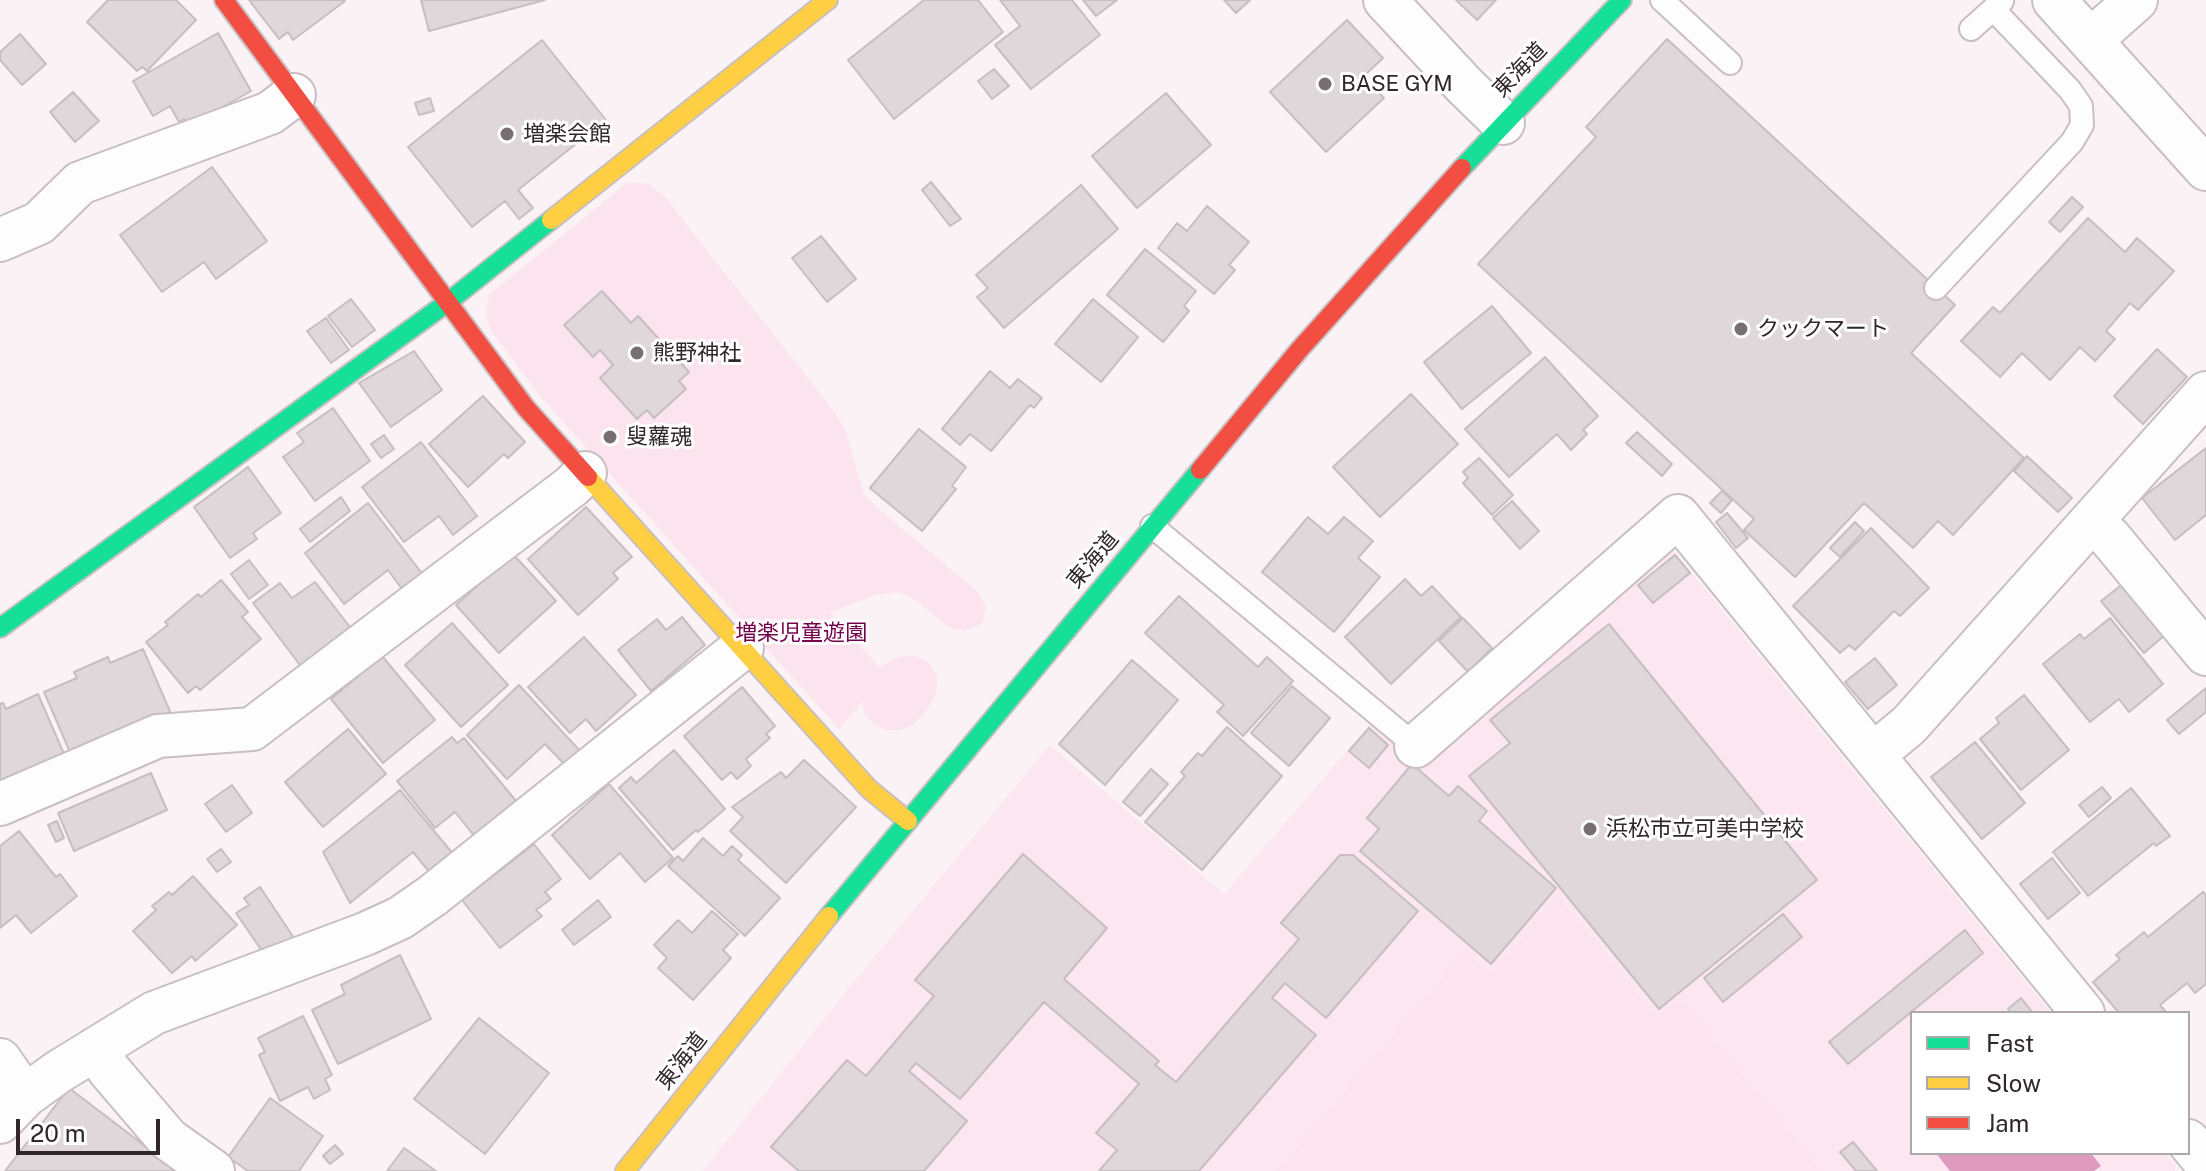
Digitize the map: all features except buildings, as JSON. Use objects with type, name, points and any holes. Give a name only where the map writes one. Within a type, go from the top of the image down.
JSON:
[{"type":"main road","points":[[224,0],[526,408],[869,789],[908,821]]},
{"type":"main road","points":[[0,628],[448,302],[828,0]]},
{"type":"main road","name":"東海道","points":[[625,1171],[801,950],[1365,273],[1622,0]]},
{"type":"street","points":[[1385,0],[1503,123]]},
{"type":"street","points":[[2054,0],[2206,169]]},
{"type":"street","points":[[2092,39],[2136,0]]},
{"type":"street","points":[[0,240],[39,223],[80,183],[270,113],[294,95]]},
{"type":"street","points":[[1873,755],[1909,725],[2206,393]]},
{"type":"street","points":[[0,804],[158,736],[252,729],[585,473]]},
{"type":"street","points":[[1416,746],[1678,516],[2081,1011]]},
{"type":"street","points":[[2092,521],[2110,538],[2206,654]]},
{"type":"street","points":[[0,1060],[12,1109],[58,1072],[162,1010],[400,918],[432,896],[742,648]]},
{"type":"street","points":[[95,1049],[168,1139],[213,1171]]},
{"type":"street","points":[[2190,1143],[2206,1163]]},
{"type":"lane","points":[[1662,0],[1730,63]]},
{"type":"lane","points":[[1936,288],[2072,142],[2082,125],[2081,106],[2070,90],[1998,5],[1971,29]]},
{"type":"lane","points":[[1152,526],[1416,746]]},
{"type":"shaded area","name":"浜松市立可美中学校","points":[[1668,544],[2049,1011],[1910,1011],[1910,1155],[2167,1155],[2176,1166],[2175,1171],[703,1171],[848,989],[1050,745],[1224,894],[1371,723],[1420,763]]},
{"type":"shaded area","points":[[1938,1155],[2093,1155],[2101,1166],[2094,1171],[1950,1171]]},
{"type":"green space","name":"増楽児童遊園","points":[[628,182],[649,184],[665,197],[834,411],[845,429],[864,494],[978,592],[986,607],[982,624],[964,631],[948,627],[920,603],[900,592],[876,595],[830,612],[880,668],[896,658],[911,655],[927,661],[937,675],[936,695],[923,716],[912,725],[901,730],[885,730],[872,723],[864,712],[862,702],[839,729],[540,396],[491,331],[486,314],[489,295]]},
{"type":"green space","points":[[1558,897],[1657,1018],[1681,1000],[1821,1171],[1277,1171],[1465,952],[1492,974]]},
{"type":"traffic: fast","points":[[1462,168],[1622,0]]},
{"type":"traffic: fast","points":[[0,628],[448,302],[551,220]]},
{"type":"traffic: fast","points":[[829,916],[1200,470]]},
{"type":"traffic: slow","points":[[551,220],[828,0]]},
{"type":"traffic: slow","points":[[588,477],[869,789],[908,821]]},
{"type":"traffic: slow","points":[[625,1171],[829,916]]},
{"type":"traffic: jam","points":[[224,0],[526,408],[588,477]]},
{"type":"traffic: jam","points":[[1200,470],[1300,349],[1462,168]]},
{"type":"place","name":"BASE GYM","points":[[1325,84]]},
{"type":"place","name":"増楽会館","points":[[507,134]]},
{"type":"place","name":"クックマート","points":[[1741,329]]},
{"type":"place","name":"熊野神社","points":[[637,353]]},
{"type":"place","name":"叟蘿魂","points":[[610,437]]},
{"type":"place","name":"浜松市立可美中学校","points":[[1590,829]]}]
